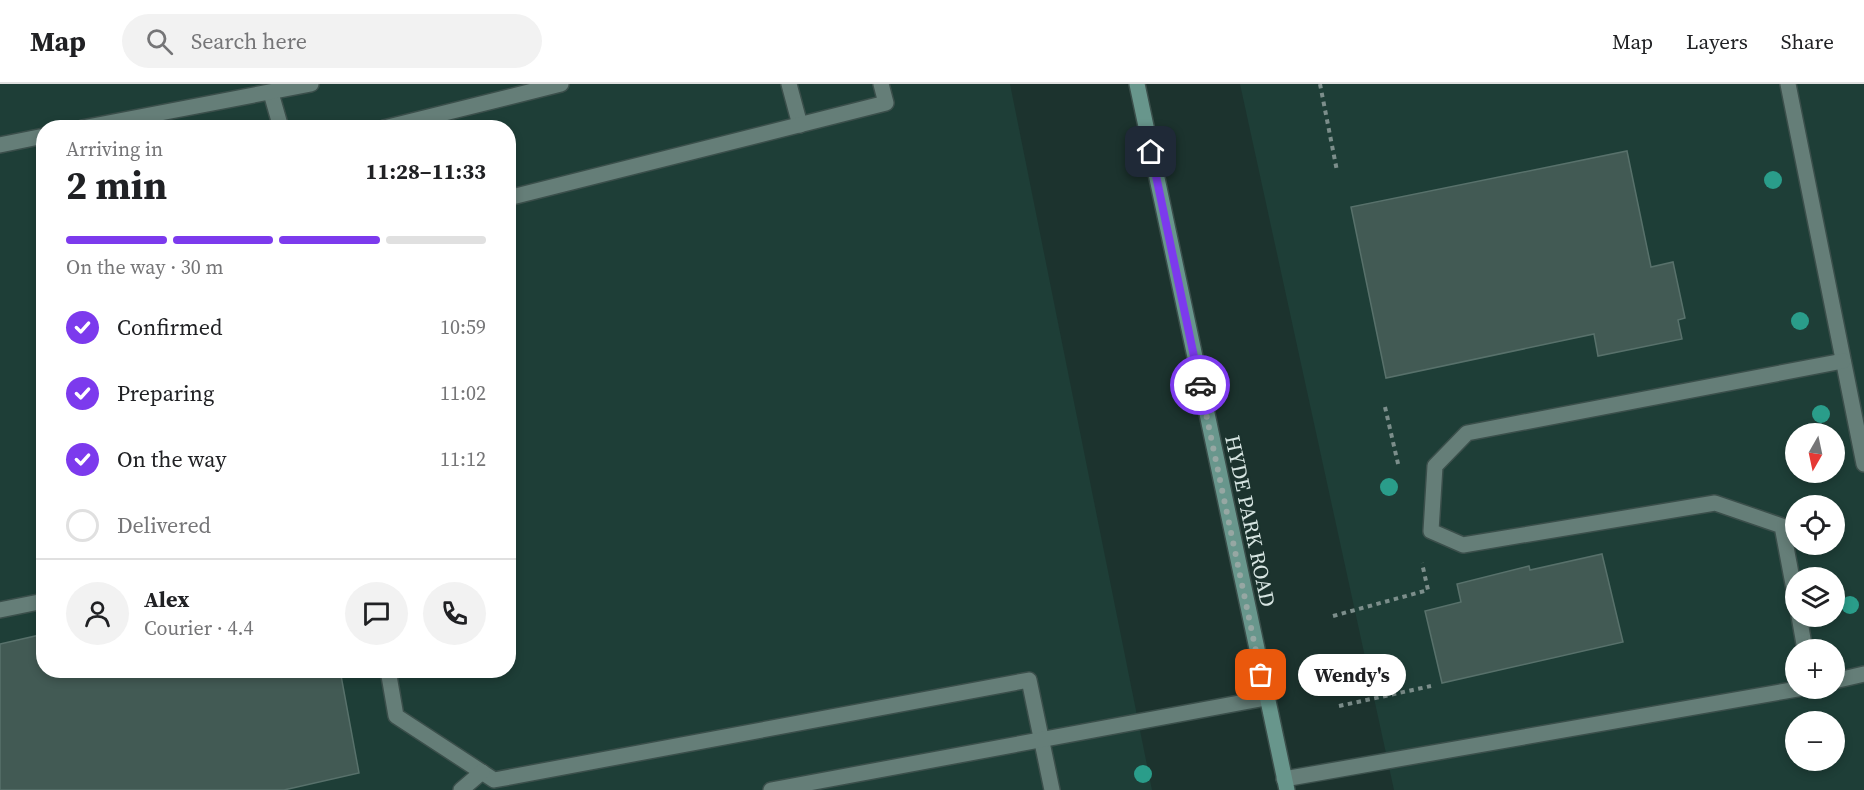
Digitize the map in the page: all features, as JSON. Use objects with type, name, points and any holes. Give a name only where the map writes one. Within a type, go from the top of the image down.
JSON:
[{"type":"main road","name":"HYDE PARK ROAD","points":[[1137,84],[1286,784]]},
{"type":"lane","points":[[120,120],[310,84]]},
{"type":"lane","points":[[416,120],[561,84]]},
{"type":"lane","points":[[789,84],[800,125]]},
{"type":"lane","points":[[516,196],[886,104],[882,84]]},
{"type":"lane","points":[[1788,84],[1864,464]]},
{"type":"lane","points":[[271,93],[279,120]]},
{"type":"lane","points":[[0,145],[36,138]]},
{"type":"lane","points":[[1790,567],[1782,526],[1715,503],[1463,545],[1431,531],[1435,466],[1467,433],[1843,361]]},
{"type":"lane","points":[[0,610],[36,603]]},
{"type":"lane","points":[[1845,678],[1864,674]]},
{"type":"lane","points":[[389,678],[396,716],[494,780],[1029,680],[1052,790]]},
{"type":"lane","points":[[1286,784],[1785,691]]},
{"type":"lane","points":[[771,790],[1266,698]]},
{"type":"lane","points":[[461,790],[482,772]]},
{"type":"path","points":[[1320,84],[1337,171]]},
{"type":"path","points":[[1339,706],[1431,686]]},
{"type":"shaded area","points":[[0,84],[1010,84],[1152,790],[0,790]]},
{"type":"shaded area","points":[[1240,84],[1864,84],[1864,790],[1394,790]]},
{"type":"building","points":[[1627,151],[1651,267],[1673,262],[1685,318],[1678,320],[1682,339],[1598,356],[1594,334],[1386,378],[1351,207]]},
{"type":"building","points":[[1602,554],[1623,642],[1442,683],[1425,611],[1461,602],[1457,584],[1529,566],[1530,570]]},
{"type":"building","points":[[36,636],[36,678],[341,678],[359,773],[284,790],[0,790],[0,644]]},
{"type":"way so far","points":[[1200,385],[1261,675]]},
{"type":"place","name":"Wendy's","points":[[1261,675]]},
{"type":"route","points":[[1151,152],[1200,385]]}]
